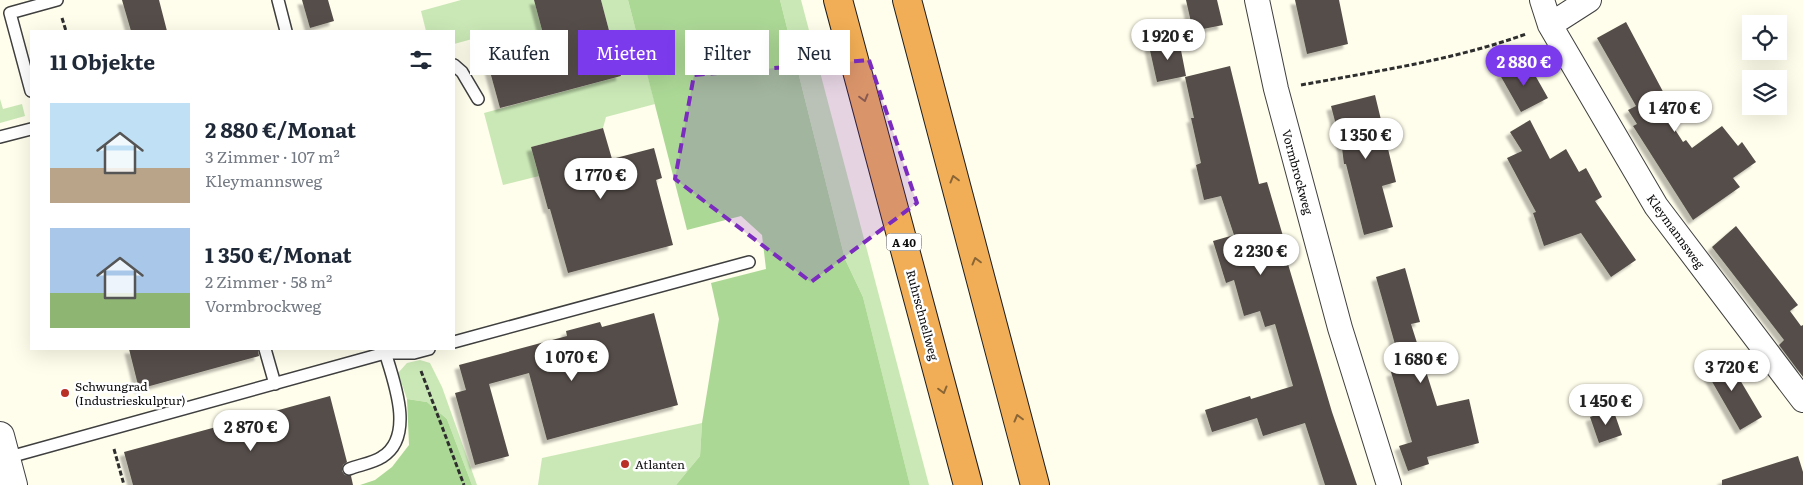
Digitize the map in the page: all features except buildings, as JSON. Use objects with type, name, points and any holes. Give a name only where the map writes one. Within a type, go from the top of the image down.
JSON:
[{"type":"highway","name":"Ruhrschnellweg","points":[[838,0],[968,485]]},
{"type":"highway","points":[[907,0],[1036,485]]},
{"type":"street","name":"Vormbrockweg","points":[[1257,0],[1276,89],[1340,328],[1389,485]]},
{"type":"street","name":"Kleymannsweg","points":[[1542,0],[1550,25],[1656,206],[1803,400]]},
{"type":"street","points":[[1550,25],[1589,0]]},
{"type":"lane","points":[[30,87],[10,13],[58,0]]},
{"type":"lane","points":[[278,0],[286,30]]},
{"type":"lane","points":[[455,66],[462,72],[478,99]]},
{"type":"lane","points":[[0,137],[30,129]]},
{"type":"lane","points":[[455,342],[749,262]]},
{"type":"lane","points":[[265,350],[275,384]]},
{"type":"lane","points":[[5,462],[109,429],[275,384],[385,351],[414,353],[425,350]]},
{"type":"lane","points":[[349,469],[381,458],[393,448],[399,433],[401,422],[398,400],[385,351]]},
{"type":"path","points":[[1276,89],[1421,63],[1499,44],[1550,25]]},
{"type":"path","points":[[414,353],[464,485]]},
{"type":"path","points":[[109,429],[124,485]]},
{"type":"highlighted area","points":[[869,60],[917,203],[811,282],[675,179],[694,75]]},
{"type":"green space","points":[[461,0],[534,0],[542,30],[470,30],[470,40],[455,44],[455,30],[426,30],[421,11]]},
{"type":"green space","points":[[601,0],[628,0],[636,30],[609,30]]},
{"type":"green space","points":[[628,0],[780,0],[788,30],[779,30],[779,75],[799,75],[845,259],[863,297],[910,485],[676,485],[700,456],[702,423],[719,319],[711,283],[766,269],[762,235],[741,216],[687,230],[647,75],[675,75],[675,30],[636,30]]},
{"type":"green space","points":[[780,0],[801,0],[809,30],[788,30]]},
{"type":"green space","points":[[647,75],[655,104],[606,117],[603,128],[531,147],[539,176],[503,185],[484,113],[621,76]]},
{"type":"green space","points":[[799,75],[821,75],[929,485],[910,485],[863,297],[845,259]]},
{"type":"green space","points":[[0,99],[3,109],[22,104],[25,116],[0,123]]},
{"type":"green space","points":[[420,360],[430,363],[442,387],[477,485],[472,485],[447,419],[427,402],[407,399],[398,373],[407,363]]},
{"type":"green space","points":[[407,399],[427,402],[447,419],[472,485],[360,485],[375,480],[392,467],[409,445]]},
{"type":"green space","points":[[702,423],[700,456],[676,485],[538,485],[542,458]]},
{"type":"place","name":"Schwungrad (Industrieskulptur)","points":[[65,393]]},
{"type":"place","name":"Atlanten","points":[[625,464]]}]
